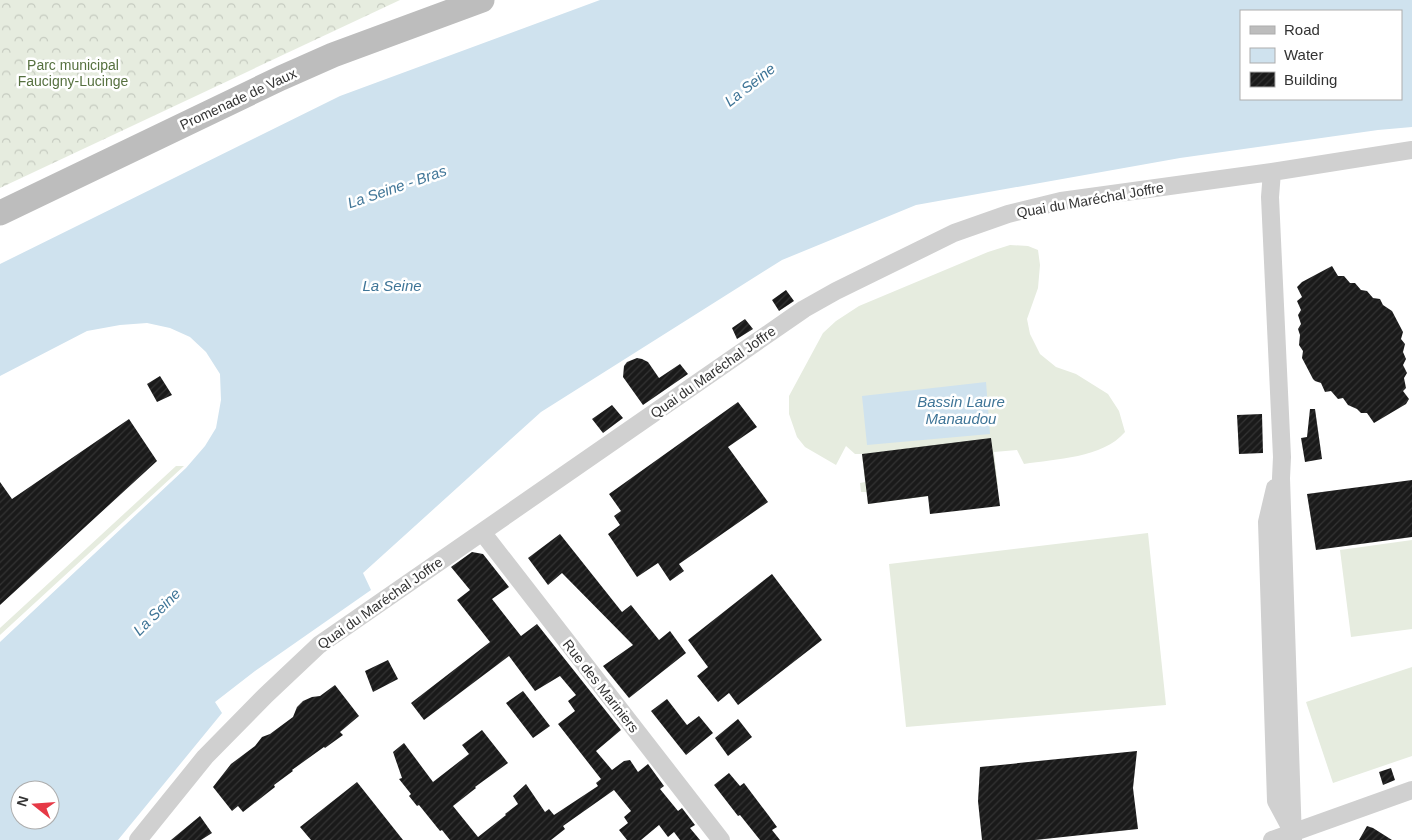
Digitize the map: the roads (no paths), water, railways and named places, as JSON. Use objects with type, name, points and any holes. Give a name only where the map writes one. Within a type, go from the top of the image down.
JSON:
[{"type":"main road","name":"Promenade de Vaux","points":[[0,213],[281,78],[368,42],[482,0]]},
{"type":"street","name":"Quai du Maréchal Joffre","points":[[138,840],[205,756],[318,645],[804,309],[836,291],[954,233],[1008,214],[1061,201],[1272,172],[1412,150]]},
{"type":"street","points":[[1272,172],[1270,196],[1282,457],[1267,522],[1276,800],[1293,836]]},
{"type":"street","name":"Rue des Mariniers","points":[[482,532],[720,840]]},
{"type":"street","points":[[1272,840],[1293,836],[1412,790]]},
{"type":"water","name":"La Seine","points":[[600,0],[1412,0],[1412,127],[1378,130],[1180,158],[916,205],[782,260],[541,412],[363,573],[371,590],[255,671],[215,702],[222,713],[118,840],[0,840],[0,642],[186,468],[205,446],[216,428],[221,400],[220,374],[206,352],[190,337],[170,328],[147,323],[120,325],[87,331],[0,376],[0,264],[340,96]]},
{"type":"water","name":"Bassin Laure Manaudou","points":[[986,382],[990,434],[867,445],[862,396]]},
{"type":"park label","name":"Parc municipal Faucigny-Lucinge","points":[[73,74]]},
{"type":"water label","name":"La Seine - Bras","points":[[397,187]]}]
